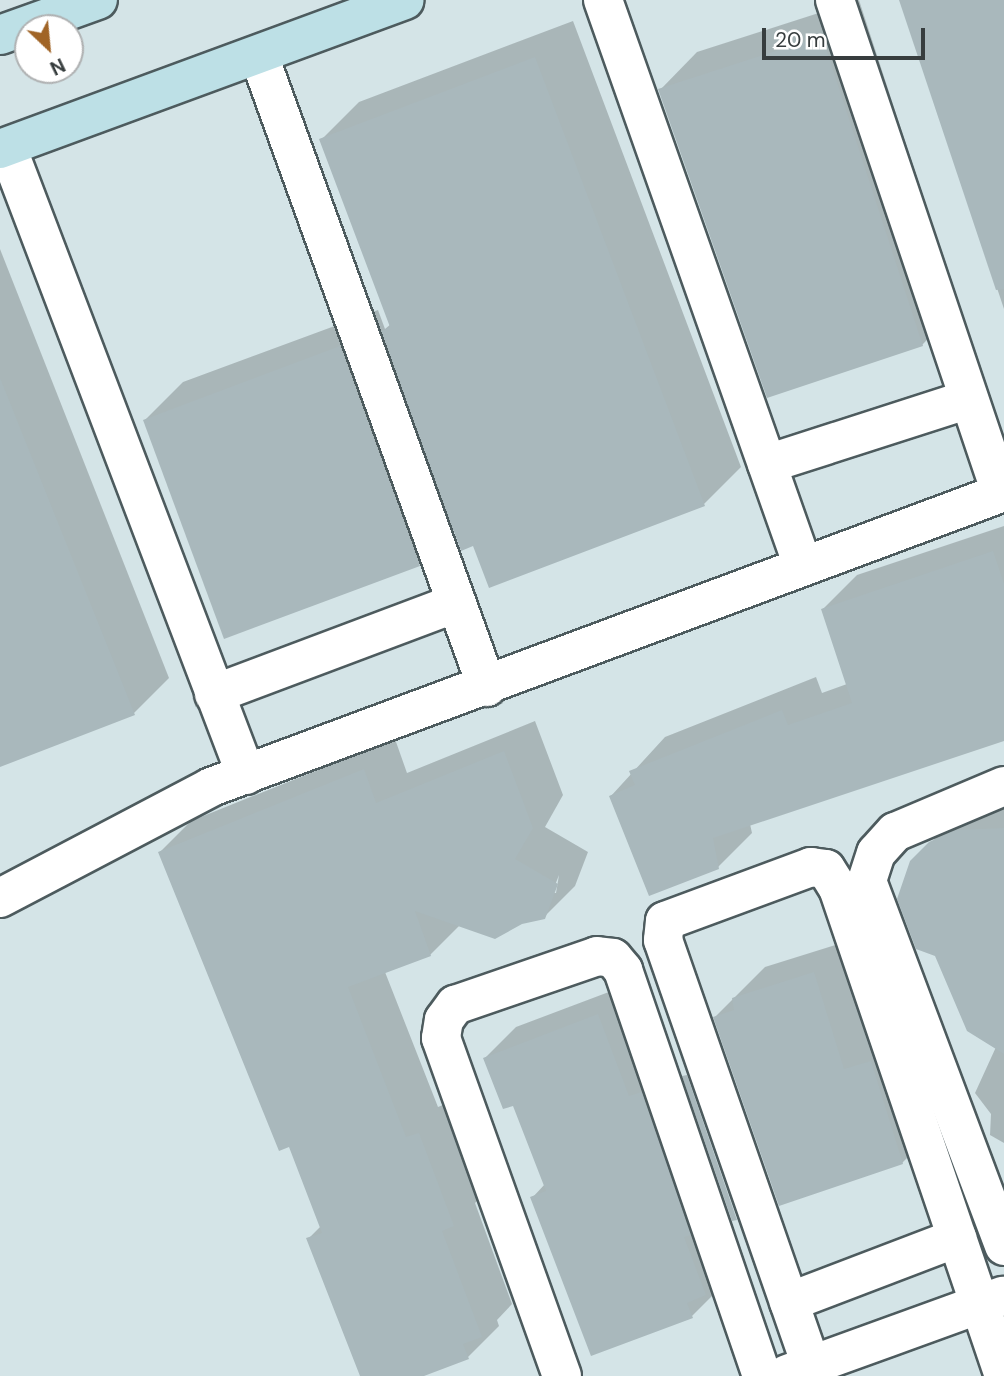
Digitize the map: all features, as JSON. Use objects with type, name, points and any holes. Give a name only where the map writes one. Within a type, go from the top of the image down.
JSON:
[{"type":"main road","points":[[0,35],[98,0]]},
{"type":"main road","points":[[4,148],[259,56],[404,0]]},
{"type":"street","points":[[603,0],[803,566]]},
{"type":"street","points":[[0,898],[211,787],[487,687],[1002,493],[835,0]]},
{"type":"street","points":[[259,56],[487,687]]},
{"type":"street","points":[[4,148],[246,775]]},
{"type":"street","points":[[767,464],[969,399]]},
{"type":"street","points":[[214,694],[456,603]]},
{"type":"street","points":[[1004,786],[895,832],[876,853],[867,881],[1004,1246]]},
{"type":"street","points":[[991,1300],[812,1370],[663,940],[666,921],[811,867],[826,869],[838,888],[957,1238],[991,1300],[1004,1376]]},
{"type":"street","points":[[562,1376],[441,1038],[444,1020],[455,1005],[597,956],[613,958],[623,970],[762,1376]]},
{"type":"street","points":[[789,1302],[957,1238]]},
{"type":"building","points":[[899,0],[1004,0],[1004,289],[996,290]]},
{"type":"building","points":[[822,36],[923,346],[767,398],[658,89]]},
{"type":"building","points":[[535,57],[705,506],[489,588],[473,546],[461,551],[381,331],[390,327],[319,139]]},
{"type":"building","points":[[340,346],[420,566],[224,639],[143,420]]},
{"type":"building","points":[[0,378],[135,715],[0,767]]},
{"type":"building","points":[[993,551],[1004,584],[1004,741],[713,838],[719,869],[649,896],[609,796],[635,785],[629,771],[782,710],[788,725],[852,703],[821,609]]},
{"type":"building","points":[[504,751],[533,828],[515,859],[558,884],[545,919],[522,924],[495,939],[415,911],[431,956],[348,987],[406,1137],[419,1133],[454,1226],[442,1231],[482,1337],[463,1344],[469,1359],[424,1376],[360,1376],[306,1238],[322,1233],[289,1147],[279,1151],[158,852],[364,769],[376,803]]},
{"type":"building","points":[[1004,828],[1004,1054],[967,1031],[935,956],[916,949],[897,899],[910,861],[929,842],[956,830]]},
{"type":"building","points":[[814,972],[844,1069],[871,1061],[903,1164],[779,1206],[713,1017],[734,1010],[732,998]]},
{"type":"building","points":[[598,1014],[629,1096],[642,1092],[691,1235],[684,1237],[706,1295],[687,1303],[693,1318],[591,1356],[530,1197],[546,1191],[513,1106],[503,1109],[483,1058]]},
{"type":"building","points":[[687,1075],[737,1220],[732,1221],[682,1076]]}]
